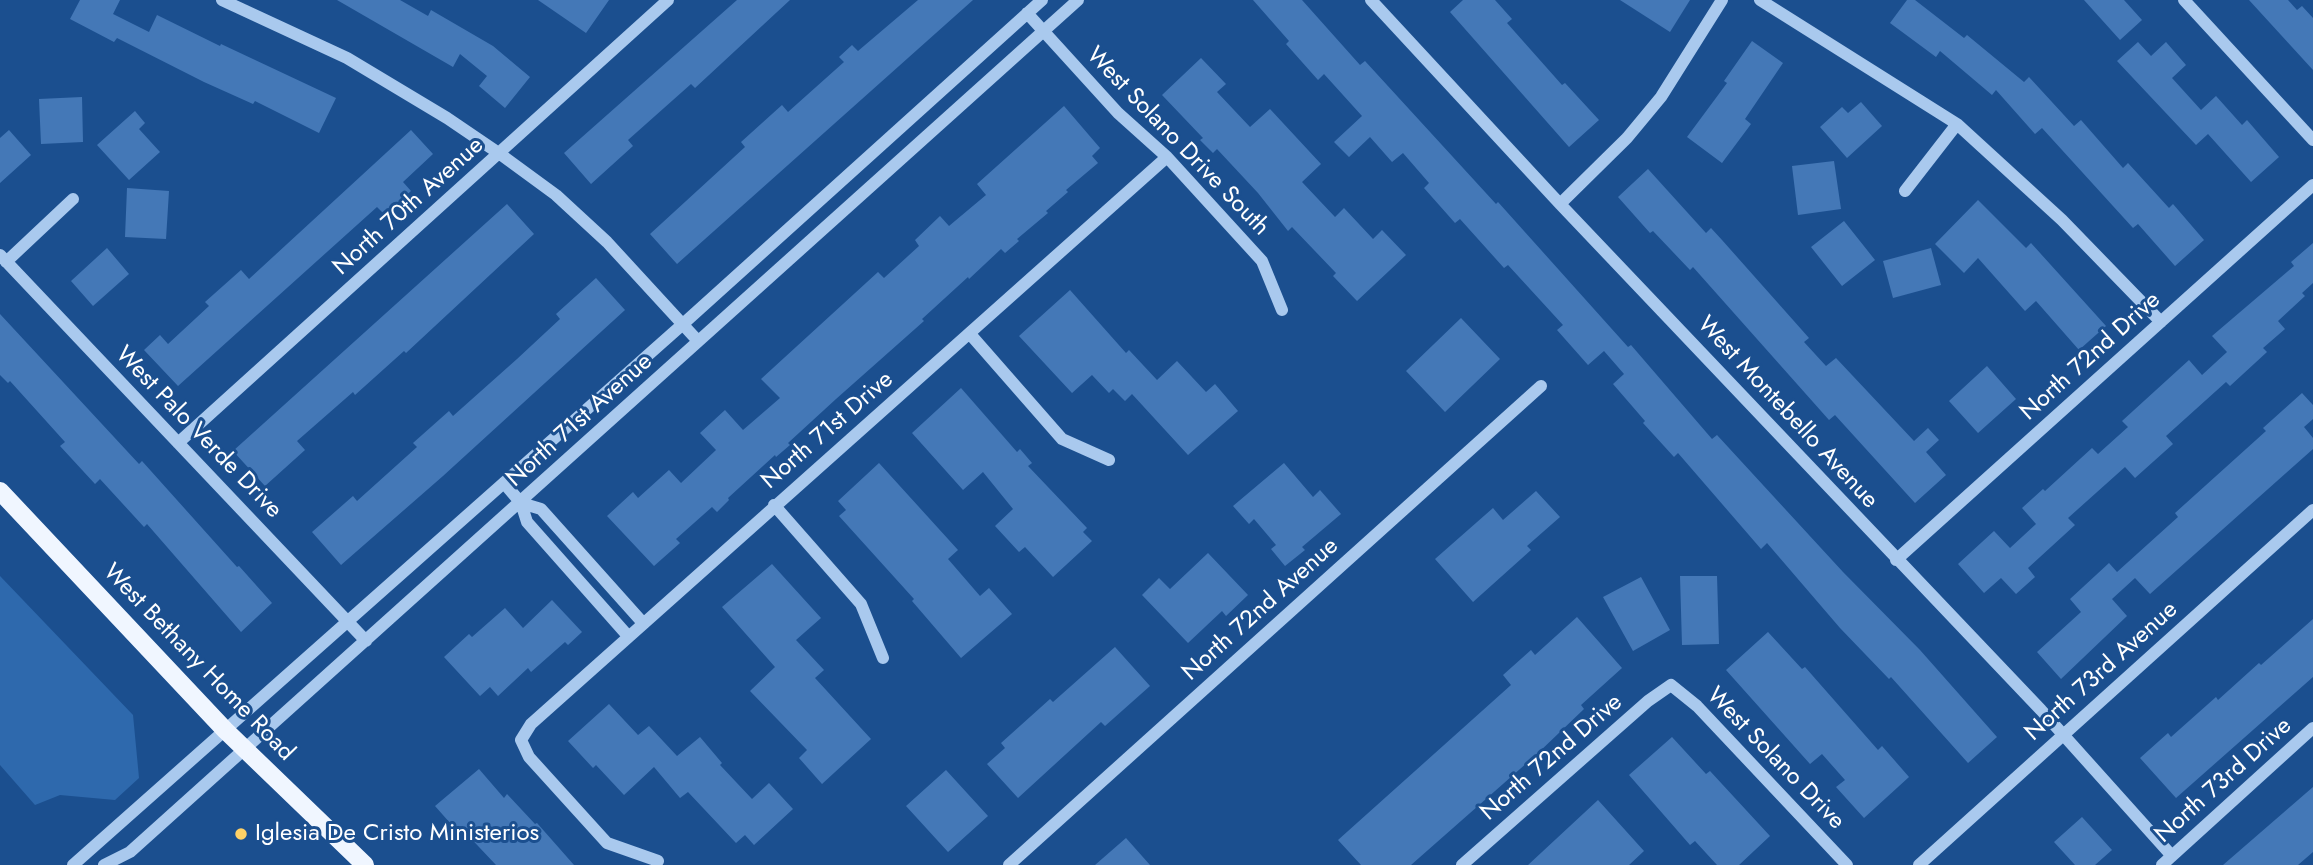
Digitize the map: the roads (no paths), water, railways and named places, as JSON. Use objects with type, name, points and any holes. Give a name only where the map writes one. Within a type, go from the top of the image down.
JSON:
[{"type":"main road","name":"West Bethany Home Road","points":[[0,491],[225,730],[366,865]]},
{"type":"street","points":[[222,0],[347,58],[447,118],[500,154],[556,195],[607,242],[698,341]]},
{"type":"street","name":"North 70th Avenue","points":[[178,443],[668,0]]},
{"type":"street","name":"North 71st Avenue","points":[[72,865],[683,324],[1042,0]]},
{"type":"street","name":"North 71st Avenue","points":[[104,865],[130,852],[1078,0]]},
{"type":"street","name":"West Montebello Avenue","points":[[1371,0],[1560,204],[2063,735],[2172,856]]},
{"type":"street","points":[[1560,204],[1627,138],[1661,97],[1722,0]]},
{"type":"street","points":[[1760,0],[1957,124],[2062,220],[2161,322]]},
{"type":"street","points":[[2184,0],[2313,140]]},
{"type":"street","name":"West Solano Drive South","points":[[1027,13],[1118,113],[1167,157],[1262,261],[1282,310]]},
{"type":"street","points":[[1905,191],[1957,124]]},
{"type":"street","name":"North 71st Drive","points":[[658,861],[607,843],[529,757],[521,740],[531,723],[1167,157]]},
{"type":"street","name":"North 72nd Drive","points":[[1896,560],[2313,186]]},
{"type":"street","points":[[3,258],[73,199]]},
{"type":"street","name":"West Palo Verde Drive","points":[[3,258],[366,641]]},
{"type":"street","points":[[970,334],[1062,439],[1109,460]]},
{"type":"street","name":"North 72nd Avenue","points":[[1009,865],[1541,386]]},
{"type":"street","points":[[504,483],[521,503],[527,522],[628,636]]},
{"type":"street","points":[[521,503],[541,509],[643,623]]},
{"type":"street","points":[[774,506],[861,604],[883,658]]},
{"type":"street","name":"North 73rd Avenue","points":[[1919,865],[2313,510]]},
{"type":"street","points":[[562,562],[577,549]]},
{"type":"street","name":"North 72nd Drive","points":[[1462,865],[1648,701],[1671,685]]},
{"type":"street","name":"West Solano Drive","points":[[1671,685],[1697,706],[1847,865]]},
{"type":"street","name":"North 73rd Drive","points":[[2162,865],[2313,728]]},
{"type":"place","name":"Iglesia De Cristo Ministerios","points":[[241,834]]}]
